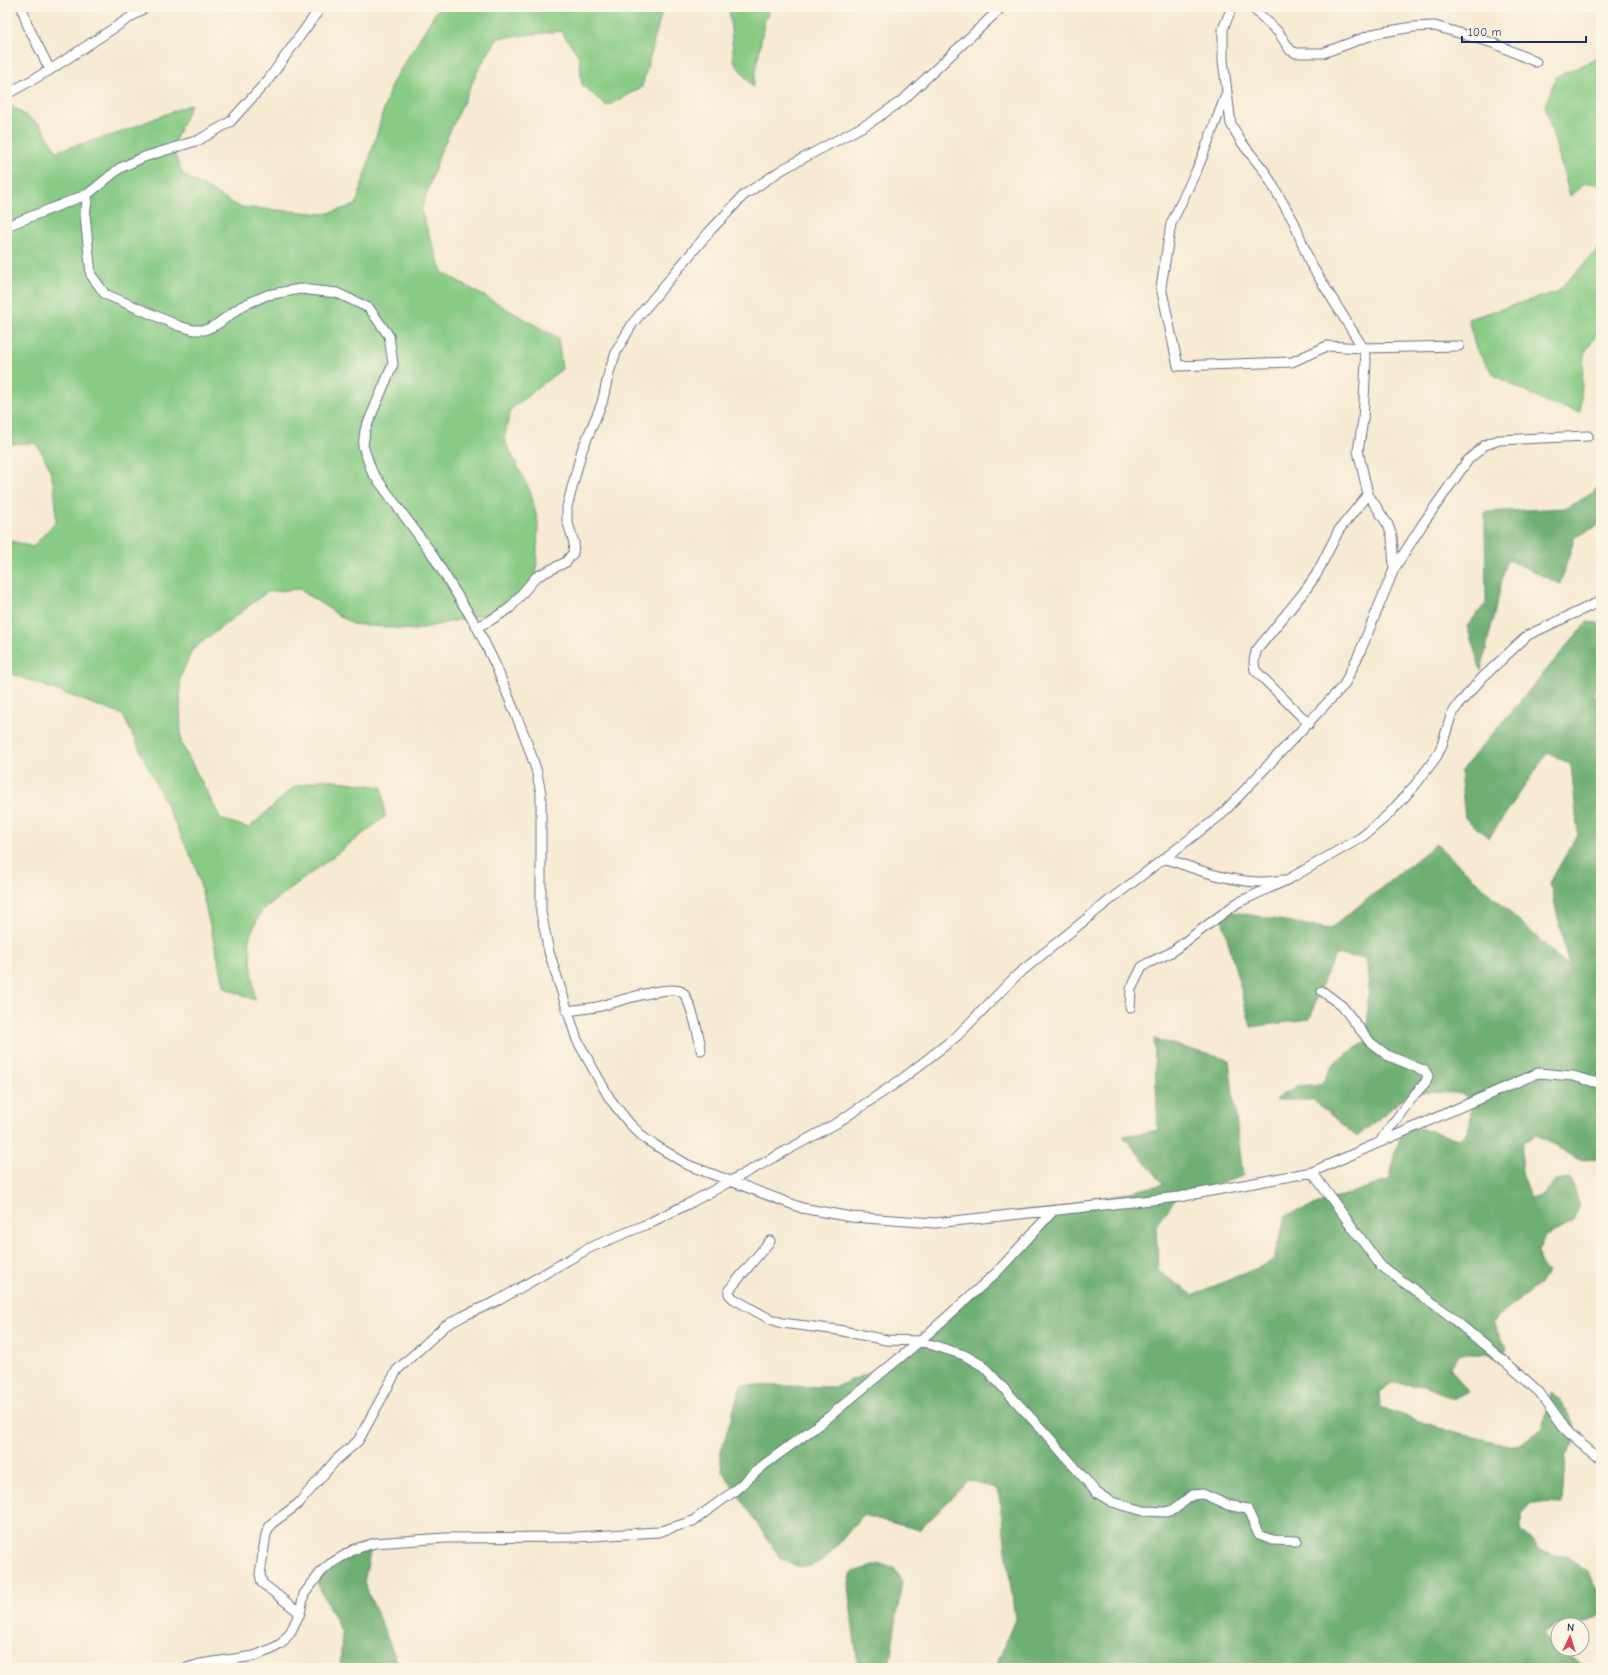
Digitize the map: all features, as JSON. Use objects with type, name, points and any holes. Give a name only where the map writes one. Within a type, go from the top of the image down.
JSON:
[{"type":"street","points":[[22,7],[27,24],[50,70]]},
{"type":"street","points":[[7,94],[50,70],[146,7]]},
{"type":"street","points":[[7,226],[88,194],[120,168],[144,157],[199,140],[230,122],[268,80],[321,7]]},
{"type":"street","points":[[476,627],[510,608],[536,577],[566,562],[573,553],[574,543],[567,520],[567,507],[582,450],[602,403],[609,372],[617,350],[633,323],[709,232],[751,191],[783,169],[871,122],[903,100],[1002,7]]},
{"type":"street","points":[[1232,7],[1223,29],[1223,60],[1231,124],[1242,143],[1265,172],[1294,222],[1310,264],[1363,348],[1366,360],[1363,420],[1358,451],[1368,494],[1390,530],[1394,569]]},
{"type":"street","points":[[1252,7],[1279,33],[1290,50],[1296,53],[1323,53],[1377,33],[1413,26],[1435,26],[1493,43],[1536,62]]},
{"type":"street","points":[[1227,93],[1199,165],[1171,224],[1161,287],[1178,366],[1292,362],[1327,346],[1363,348],[1459,346]]},
{"type":"street","points":[[88,194],[85,215],[91,275],[106,294],[180,326],[194,330],[205,330],[216,325],[242,306],[267,295],[300,289],[337,293],[369,308],[389,336],[393,364],[365,430],[363,446],[365,453],[372,472],[430,551],[476,627],[501,679],[536,768],[541,793],[542,912],[549,952],[577,1040],[610,1099],[629,1123],[645,1139],[688,1165],[802,1208],[851,1217],[935,1223],[1179,1197],[1312,1172],[1538,1073],[1573,1076],[1601,1084]]},
{"type":"street","points":[[300,1613],[262,1583],[260,1574],[266,1534],[271,1524],[298,1504],[336,1460],[358,1441],[397,1370],[445,1326],[463,1316],[499,1300],[589,1248],[645,1225],[692,1202],[837,1123],[902,1079],[958,1036],[1017,975],[1222,815],[1344,686],[1360,652],[1394,569],[1424,522],[1468,460],[1485,445],[1499,440],[1588,436]]},
{"type":"street","points":[[1309,724],[1255,670],[1254,662],[1256,651],[1304,592],[1316,574],[1339,530],[1368,494]]},
{"type":"street","points":[[1130,1008],[1130,994],[1142,967],[1170,953],[1238,903],[1289,879],[1362,837],[1389,814],[1416,784],[1442,745],[1451,716],[1458,705],[1483,677],[1528,634],[1601,601]]},
{"type":"street","points":[[1165,858],[1190,867],[1235,879],[1259,882],[1289,879]]},
{"type":"street","points":[[567,1011],[599,1007],[638,995],[664,991],[679,991],[683,993],[687,999],[699,1032],[701,1050]]},
{"type":"street","points":[[1322,991],[1342,1006],[1370,1042],[1387,1055],[1425,1071],[1428,1076],[1425,1083],[1379,1142]]},
{"type":"street","points":[[1312,1172],[1380,1265],[1445,1312],[1518,1372],[1538,1391],[1570,1434],[1601,1460]]},
{"type":"street","points":[[187,1668],[200,1664],[254,1656],[272,1649],[282,1643],[291,1631],[300,1613],[304,1594],[322,1571],[330,1564],[355,1549],[375,1543],[445,1538],[561,1538],[658,1532],[693,1521],[733,1492],[766,1464],[825,1420],[920,1341],[997,1272],[1053,1210]]},
{"type":"street","points":[[770,1241],[729,1290],[729,1294],[734,1299],[768,1318],[782,1323],[838,1330],[886,1340],[920,1341],[964,1355],[983,1366],[1046,1434],[1097,1494],[1112,1502],[1144,1511],[1166,1512],[1175,1509],[1192,1495],[1203,1494],[1228,1505],[1247,1510],[1259,1535],[1273,1540],[1297,1541]]},
{"type":"green space","points":[[439,7],[663,7],[642,87],[607,106],[582,85],[579,56],[561,31],[498,38],[480,66],[440,153],[421,211],[442,272],[558,338],[562,369],[511,409],[504,439],[531,493],[538,523],[536,577],[510,608],[415,630],[352,624],[299,589],[267,592],[192,650],[180,678],[181,743],[221,819],[249,828],[294,787],[324,779],[382,787],[385,817],[261,911],[249,938],[255,1000],[225,988],[196,867],[123,715],[7,672],[7,540],[33,547],[56,521],[53,480],[41,452],[35,443],[7,444],[7,103],[40,125],[57,151],[116,134],[191,104],[172,148],[183,175],[240,207],[325,214],[356,205],[391,85]]},
{"type":"green space","points":[[729,7],[771,7],[764,23],[753,87],[734,62]]},
{"type":"green space","points":[[1601,57],[1601,184],[1585,183],[1570,196],[1545,106],[1556,77]]},
{"type":"green space","points":[[1601,246],[1601,328],[1584,354],[1580,412],[1549,404],[1494,375],[1476,349],[1468,319],[1557,292]]},
{"type":"green space","points":[[1601,482],[1601,524],[1575,537],[1560,584],[1507,559],[1481,671],[1467,626],[1486,603],[1485,512],[1566,508],[1594,492]]},
{"type":"green space","points":[[1587,622],[1601,623],[1601,681],[1591,697],[1601,693],[1601,1159],[1579,1160],[1537,1135],[1524,1142],[1521,1164],[1523,1177],[1530,1199],[1544,1195],[1555,1180],[1570,1178],[1579,1207],[1573,1222],[1545,1237],[1538,1251],[1540,1265],[1547,1272],[1539,1285],[1491,1322],[1507,1347],[1500,1361],[1489,1354],[1458,1354],[1450,1367],[1468,1392],[1455,1399],[1425,1386],[1392,1383],[1379,1392],[1380,1407],[1455,1433],[1515,1446],[1542,1429],[1550,1393],[1562,1401],[1575,1428],[1573,1444],[1565,1457],[1562,1504],[1531,1503],[1521,1514],[1521,1529],[1540,1550],[1566,1557],[1589,1573],[1601,1601],[1599,1616],[1590,1621],[1590,1617],[1550,1617],[1550,1628],[1543,1633],[1550,1643],[1550,1657],[1570,1657],[1587,1668],[995,1668],[1015,1619],[998,1489],[969,1480],[920,1530],[862,1515],[831,1552],[816,1564],[802,1567],[780,1558],[722,1471],[720,1455],[741,1385],[835,1387],[888,1365],[994,1272],[1050,1211],[1164,1184],[1123,1136],[1158,1130],[1154,1039],[1229,1060],[1243,1176],[1177,1197],[1156,1225],[1158,1271],[1193,1295],[1273,1261],[1286,1215],[1389,1180],[1403,1124],[1459,1139],[1467,1131],[1470,1122],[1472,1101],[1461,1093],[1411,1092],[1357,1137],[1313,1100],[1275,1100],[1297,1086],[1321,1084],[1336,1061],[1367,1041],[1369,974],[1365,958],[1335,955],[1319,991],[1310,1019],[1251,1027],[1222,919],[1223,910],[1330,929],[1436,844],[1569,967],[1550,882],[1578,834],[1571,765],[1548,752],[1489,838],[1465,818],[1460,772]]},
{"type":"green space","points":[[372,1543],[364,1583],[400,1668],[340,1668],[342,1633],[315,1579],[319,1571]]},
{"type":"green space","points":[[880,1564],[894,1568],[902,1581],[889,1668],[858,1668],[848,1586],[852,1572]]}]
